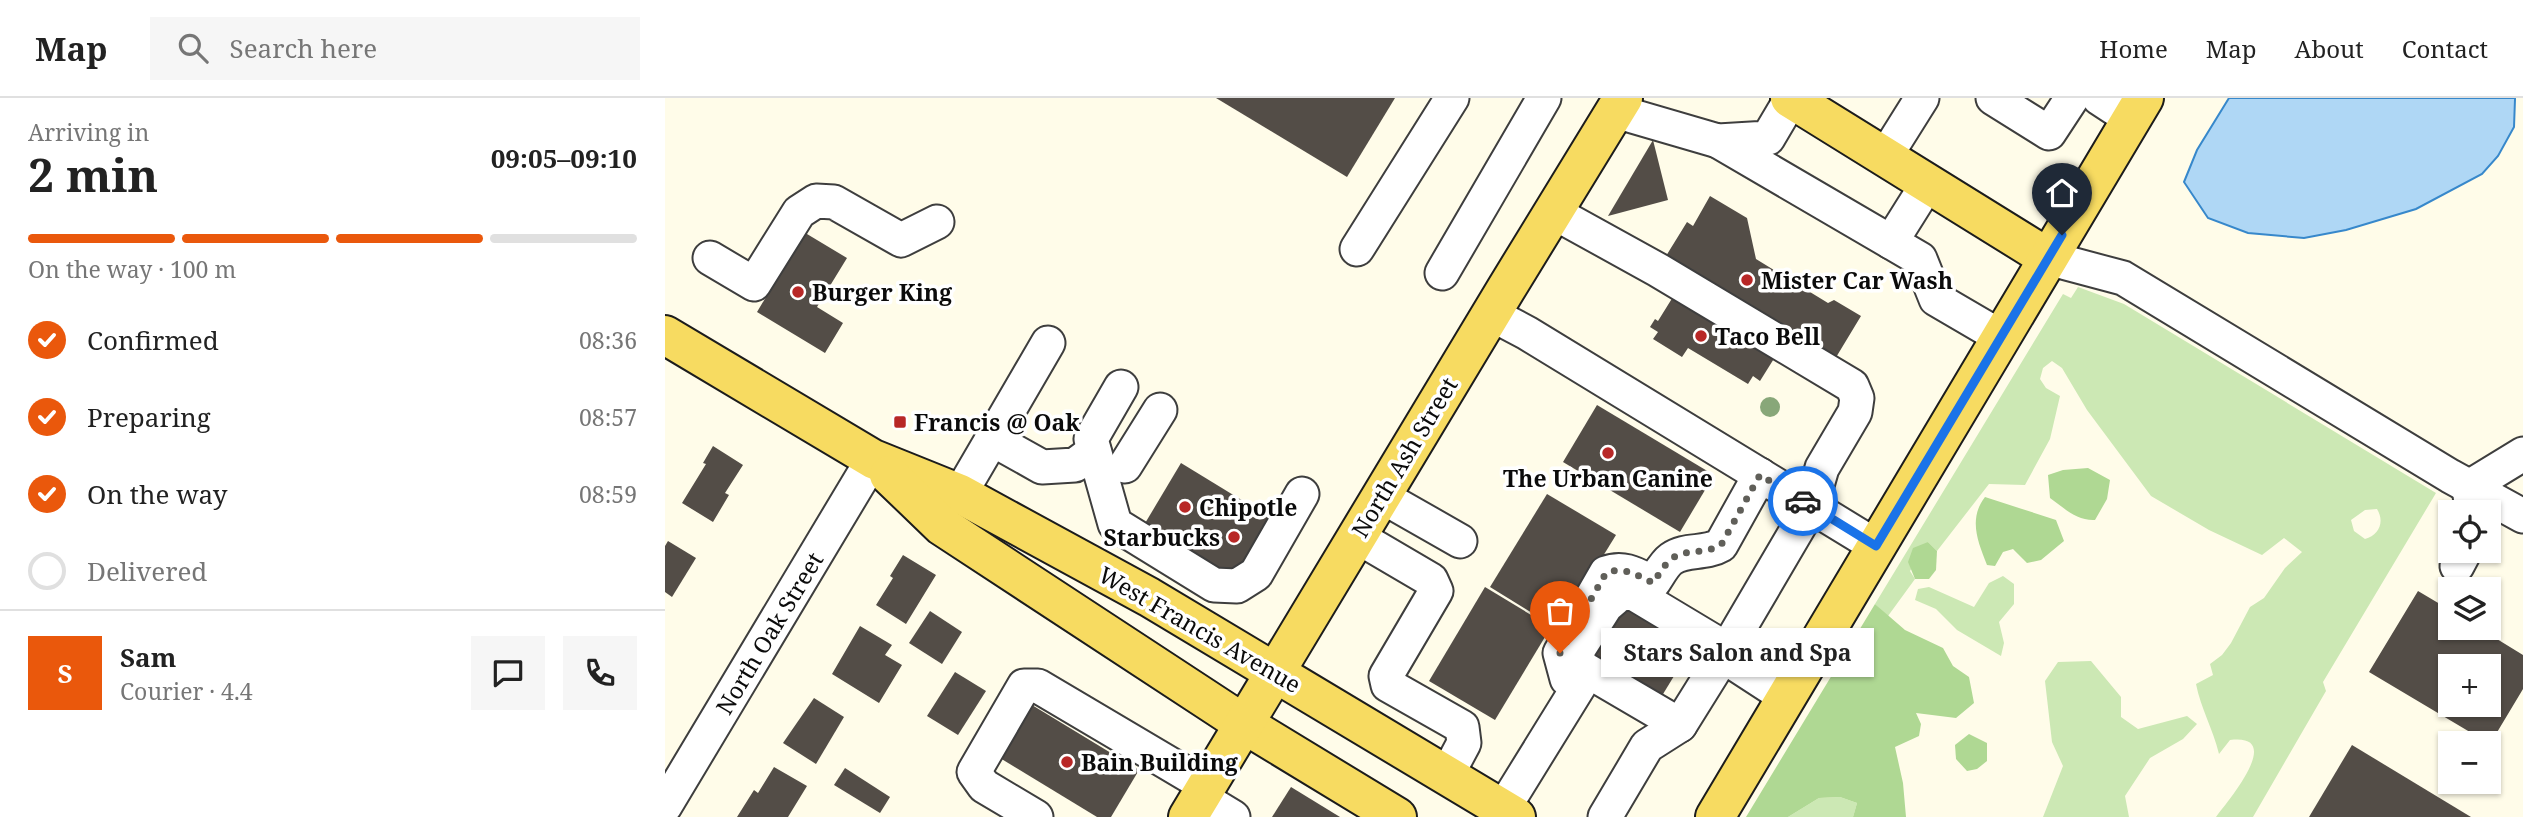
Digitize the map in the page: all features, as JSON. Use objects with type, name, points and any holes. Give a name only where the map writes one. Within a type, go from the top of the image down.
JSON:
[{"type":"main road","points":[[1791,98],[2048,258]]},
{"type":"main road","name":"North Ash Street","points":[[1199,800],[1619,104]]},
{"type":"main road","points":[[1715,817],[2138,108]]},
{"type":"main road","name":"West Francis Avenue","points":[[665,335],[873,459],[960,494],[1149,597],[1509,813]]},
{"type":"main road","name":"West Francis Avenue","points":[[873,459],[942,526],[1244,724],[1397,817]]},
{"type":"street","points":[[1357,249],[1452,98]]},
{"type":"street","points":[[1442,272],[1544,98]]},
{"type":"street","points":[[1718,141],[1768,138],[1791,98]]},
{"type":"street","points":[[1885,157],[1922,98]]},
{"type":"street","points":[[1993,98],[2049,133],[2072,98]]},
{"type":"street","points":[[2099,98],[2138,108]]},
{"type":"street","points":[[1619,104],[1718,141],[1920,259],[1936,299],[2001,337]]},
{"type":"street","points":[[1891,242],[1928,183]]},
{"type":"street","points":[[710,258],[754,284],[799,212],[816,201],[834,202],[901,240],[937,222]]},
{"type":"street","points":[[1553,212],[1657,270],[1852,386],[1857,398],[1855,412],[1822,468],[1811,506],[1723,656],[1680,725],[1647,746],[1605,817]]},
{"type":"street","points":[[2048,258],[2123,278],[2470,500],[2523,454]]},
{"type":"street","points":[[1491,314],[1527,333],[1876,546]]},
{"type":"street","points":[[960,494],[1048,343]]},
{"type":"street","points":[[1121,387],[1091,439],[1115,524],[1214,585],[1237,586],[1256,574],[1302,494]]},
{"type":"street","points":[[1125,466],[1160,410]]},
{"type":"street","points":[[992,439],[1042,467],[1075,465],[1094,450]]},
{"type":"street","name":"North Oak Street","points":[[665,806],[873,459]]},
{"type":"street","points":[[1509,813],[1579,686],[1567,679],[1560,653],[1606,573],[1616,569],[1628,571],[1653,583],[1669,560],[1686,552],[1711,551],[1721,545],[1760,475]]},
{"type":"street","points":[[1381,496],[1460,541]]},
{"type":"street","points":[[2501,509],[2523,516]]},
{"type":"street","points":[[1356,536],[1431,580],[1436,591],[1386,676],[1388,685],[1462,727],[1464,743],[1459,757],[1447,775]]},
{"type":"street","points":[[1680,725],[1581,667],[1578,650],[1606,606],[1620,594],[1633,593],[1713,640],[1723,656],[1786,697]]},
{"type":"street","points":[[1036,817],[984,786],[974,772],[1024,686],[1038,686],[1199,800],[1233,817]]},
{"type":"green space","points":[[2078,287],[2124,304],[2436,493],[2323,682],[2326,691],[2253,817],[2216,817],[2248,771],[2253,758],[2253,747],[2246,741],[2230,740],[2219,754],[2196,684],[2213,675],[2210,664],[2222,655],[2231,643],[2250,607],[2264,598],[2285,568],[2302,552],[2284,538],[2262,555],[2209,530],[2151,496],[2087,410],[2062,368],[2052,361],[2043,368],[2040,379],[2046,388],[2060,396],[2050,439],[2025,485],[1989,484],[1937,551],[1928,542],[1910,571],[1915,579],[1888,616],[1875,604],[2063,294],[2071,298]],"holes":[[[2377,509],[2380,523],[2374,534],[2365,539],[2354,531],[2351,520],[2365,510]]]},
{"type":"green space","points":[[2088,468],[2110,480],[2107,499],[2095,520],[2077,516],[2050,498],[2048,475],[2063,470]]},
{"type":"green space","points":[[1985,497],[2056,520],[2064,541],[2041,560],[2027,563],[2013,549],[2003,552],[1995,566],[1987,565],[1976,531],[1977,514]]},
{"type":"green space","points":[[1928,542],[1937,551],[1936,570],[1929,579],[1915,579],[1908,562],[1913,548]]},
{"type":"green space","points":[[2003,576],[2014,584],[2014,604],[1999,622],[2004,643],[2001,656],[1957,630],[1936,609],[1915,600],[1918,589],[1929,587],[1974,607],[1989,583]]},
{"type":"green space","points":[[1875,604],[1905,630],[1943,648],[1953,666],[1969,677],[1974,703],[1956,718],[1916,713],[1921,724],[1919,736],[1895,747],[1903,783],[1906,817],[1853,817],[1857,803],[1840,797],[1819,798],[1788,817],[1746,817]]},
{"type":"green space","points":[[2091,661],[2121,697],[2121,717],[2138,729],[2187,716],[2197,724],[2183,739],[2150,758],[2125,796],[2129,817],[2043,817],[2063,766],[2052,742],[2045,681],[2058,662]]},
{"type":"green space","points":[[1969,734],[1987,743],[1987,761],[1977,769],[1967,771],[1956,759],[1955,745]]},
{"type":"green space","points":[[1840,797],[1857,803],[1853,817],[1788,817],[1819,798]]},
{"type":"water","points":[[2229,98],[2515,98],[2514,127],[2498,156],[2482,174],[2416,209],[2346,230],[2304,238],[2248,233],[2208,218],[2184,182],[2197,150]]},
{"type":"building","points":[[1216,98],[1395,98],[1347,177]]},
{"type":"building","points":[[1653,140],[1668,200],[1608,216]]},
{"type":"building","name":"Mister Car Wash","points":[[1710,196],[1747,218],[1756,259],[1828,303],[1834,300],[1861,316],[1835,359],[1666,256],[1687,222],[1693,226]]},
{"type":"building","name":"Burger King","points":[[797,228],[847,258],[817,307],[843,323],[825,353],[757,312],[778,277],[770,272]]},
{"type":"building","name":"Taco Bell","points":[[1676,292],[1775,357],[1760,381],[1753,376],[1748,384],[1688,348],[1682,357],[1653,339],[1658,332],[1650,327],[1655,319],[1658,321]]},
{"type":"building","points":[[1597,405],[1714,475],[1680,532],[1563,462]]},
{"type":"building","points":[[713,446],[743,465],[725,493],[729,495],[713,522],[682,503],[706,464],[703,463]]},
{"type":"building","points":[[1181,463],[1271,518],[1243,567],[1223,573],[1144,525]]},
{"type":"building","points":[[1547,494],[1616,535],[1558,629],[1490,587]]},
{"type":"building","points":[[668,541],[696,558],[672,597],[665,592],[665,546]]},
{"type":"building","points":[[903,555],[936,575],[906,624],[876,605],[893,578],[890,576]]},
{"type":"building","points":[[1485,587],[1551,627],[1495,720],[1429,681]]},
{"type":"building","points":[[2418,591],[2438,603],[2438,640],[2499,640],[2523,655],[2523,689],[2498,731],[2468,731],[2445,717],[2501,717],[2501,654],[2438,654],[2438,713],[2369,672]]},
{"type":"building","points":[[1626,598],[1696,640],[1660,699],[1591,658]]},
{"type":"building","points":[[930,611],[962,632],[942,664],[909,643]]},
{"type":"building","points":[[860,626],[892,645],[885,655],[902,665],[879,703],[832,674]]},
{"type":"building","points":[[955,672],[986,691],[958,735],[927,716]]},
{"type":"building","points":[[814,698],[844,717],[816,764],[783,743]]},
{"type":"building","name":"Bain Building","points":[[1027,702],[1139,770],[1111,817],[1097,817],[995,755]]},
{"type":"building","points":[[2352,745],[2471,817],[2309,817]]},
{"type":"building","points":[[774,767],[807,786],[788,817],[737,817],[754,790],[758,793]]},
{"type":"building","points":[[845,768],[890,797],[880,813],[834,785]]},
{"type":"building","points":[[1291,787],[1340,817],[1272,817]]},
{"type":"way so far","points":[[1560,653],[1606,573],[1616,569],[1628,571],[1653,583],[1669,560],[1686,552],[1711,551],[1721,545],[1760,475],[1803,501]]},
{"type":"place","name":"Mister Car Wash","points":[[1747,280]]},
{"type":"place","name":"Burger King","points":[[798,292]]},
{"type":"place","name":"Taco Bell","points":[[1701,336]]},
{"type":"place","name":"Francis @ Oak","points":[[900,422]]},
{"type":"place","name":"The Urban Canine","points":[[1608,453]]},
{"type":"place","name":"Chipotle","points":[[1185,507]]},
{"type":"place","name":"Starbucks","points":[[1234,537]]},
{"type":"place","name":"Stars Salon and Spa","points":[[1560,653]]},
{"type":"place","name":"Bain Building","points":[[1067,762]]},
{"type":"route","points":[[1803,501],[1876,546],[2062,235]]}]
